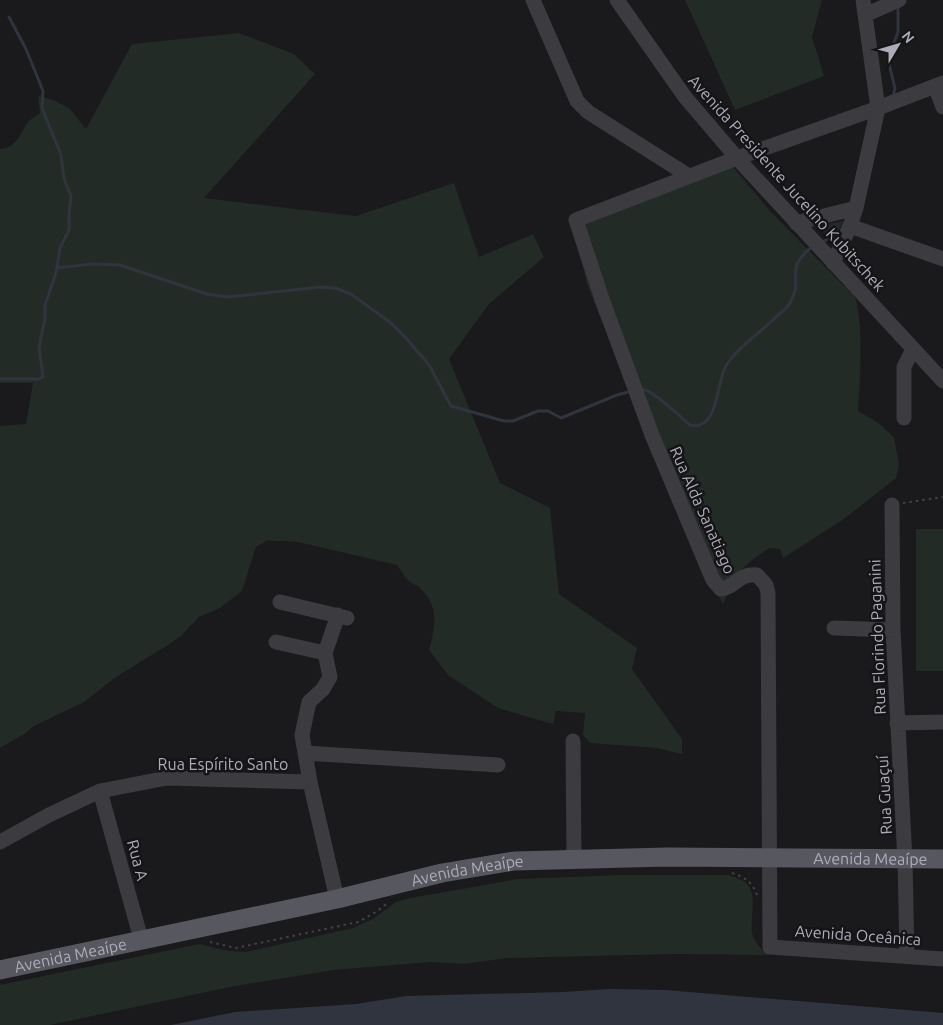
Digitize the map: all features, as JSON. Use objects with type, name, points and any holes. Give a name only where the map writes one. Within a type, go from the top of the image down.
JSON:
[{"type":"main road","name":"Avenida Meaípe","points":[[1,968],[337,899],[442,873],[514,861],[667,857],[943,859]]},
{"type":"street","points":[[533,0],[577,101],[588,112],[689,176],[939,84],[943,107]]},
{"type":"street","name":"Avenida Presidente Jucelino Kubitschek","points":[[617,0],[685,97],[737,158],[913,349],[941,374]]},
{"type":"street","points":[[833,264],[856,208],[878,108],[864,5],[899,0]]},
{"type":"street","name":"Rua Alda Sanatiago","points":[[689,176],[576,220],[602,299],[652,435],[713,580],[721,588],[726,588],[744,576],[757,575],[766,585],[768,593],[770,947]]},
{"type":"street","points":[[796,223],[856,208]]},
{"type":"street","points":[[850,226],[943,259]]},
{"type":"street","points":[[904,418],[904,367],[913,349]]},
{"type":"street","name":"Rua Florindo Paganini","points":[[892,505],[893,630],[897,723],[943,722]]},
{"type":"street","name":"Rua Espírito Santo","points":[[280,602],[343,616],[325,653],[330,677],[323,689],[309,702],[302,735],[310,782],[337,899]]},
{"type":"street","points":[[834,628],[893,630]]},
{"type":"street","points":[[276,642],[325,653]]},
{"type":"street","name":"Rua Guaçuí","points":[[897,723],[905,860],[907,956]]},
{"type":"street","points":[[572,741],[574,859]]},
{"type":"street","name":"Rua Espírito Santo","points":[[304,753],[498,765]]},
{"type":"street","name":"Rua Espírito Santo","points":[[0,842],[100,790],[167,778],[310,782]]},
{"type":"street","name":"Rua A","points":[[100,790],[141,940]]},
{"type":"street","name":"Avenida Oceânica","points":[[770,947],[943,959]]},
{"type":"path","points":[[892,505],[943,497]]},
{"type":"path","points":[[730,872],[742,876],[753,885],[757,896]]},
{"type":"path","points":[[202,940],[236,948],[358,922],[376,912],[390,901]]},
{"type":"shaded area","points":[[685,0],[822,0],[812,37],[824,76],[735,110]]},
{"type":"shaded area","points":[[239,33],[294,54],[315,74],[204,198],[356,216],[454,183],[479,257],[533,234],[544,257],[489,304],[449,359],[500,483],[550,508],[559,594],[637,648],[632,669],[682,739],[682,754],[657,748],[590,743],[583,735],[585,713],[556,711],[553,724],[498,708],[448,675],[429,650],[434,625],[433,609],[430,601],[419,587],[407,579],[397,565],[298,542],[268,540],[256,547],[242,591],[220,608],[199,617],[181,636],[116,677],[84,702],[32,727],[26,733],[0,748],[0,426],[26,424],[33,383],[0,383],[0,149],[15,143],[29,121],[40,113],[38,96],[54,100],[70,109],[86,129],[132,44]]},
{"type":"shaded area","points":[[733,167],[770,211],[855,297],[860,323],[858,411],[877,422],[894,437],[899,465],[896,478],[844,519],[783,558],[780,549],[769,548],[752,560],[736,575],[723,604],[697,556],[594,302],[571,222]]},
{"type":"shaded area","points":[[843,221],[833,242],[819,226]]},
{"type":"shaded area","points":[[916,529],[943,529],[943,671],[916,671]]},
{"type":"shaded area","points":[[621,875],[728,875],[737,878],[749,886],[753,904],[752,933],[759,946],[769,955],[676,954],[507,958],[464,964],[431,962],[334,970],[235,986],[50,1025],[0,1025],[0,985],[199,944],[228,951],[246,952],[353,928],[373,919],[396,902],[405,899],[518,879]]},
{"type":"shaded area","points":[[609,989],[666,990],[943,1013],[943,1025],[171,1025],[235,1012],[356,1004],[406,996]]},
{"type":"waterway","points":[[893,97],[895,88],[889,56],[898,32],[898,5]]},
{"type":"waterway","points":[[0,379],[39,379],[43,377],[39,347],[45,318],[45,305],[56,273],[60,248],[69,230],[71,196],[64,179],[61,155],[42,108],[43,91],[26,49],[9,17]]},
{"type":"waterway","points":[[822,242],[841,232]]},
{"type":"waterway","points":[[640,389],[659,398],[690,425],[699,425],[706,421],[715,404],[726,366],[743,346],[789,305],[796,286],[798,261],[812,247]]},
{"type":"waterway","points":[[57,268],[92,264],[120,265],[207,294],[228,297],[321,287],[335,288],[351,294],[391,323],[406,338],[429,365],[451,406],[504,421],[513,421],[538,411],[548,411],[561,418],[617,395],[632,391]]}]
